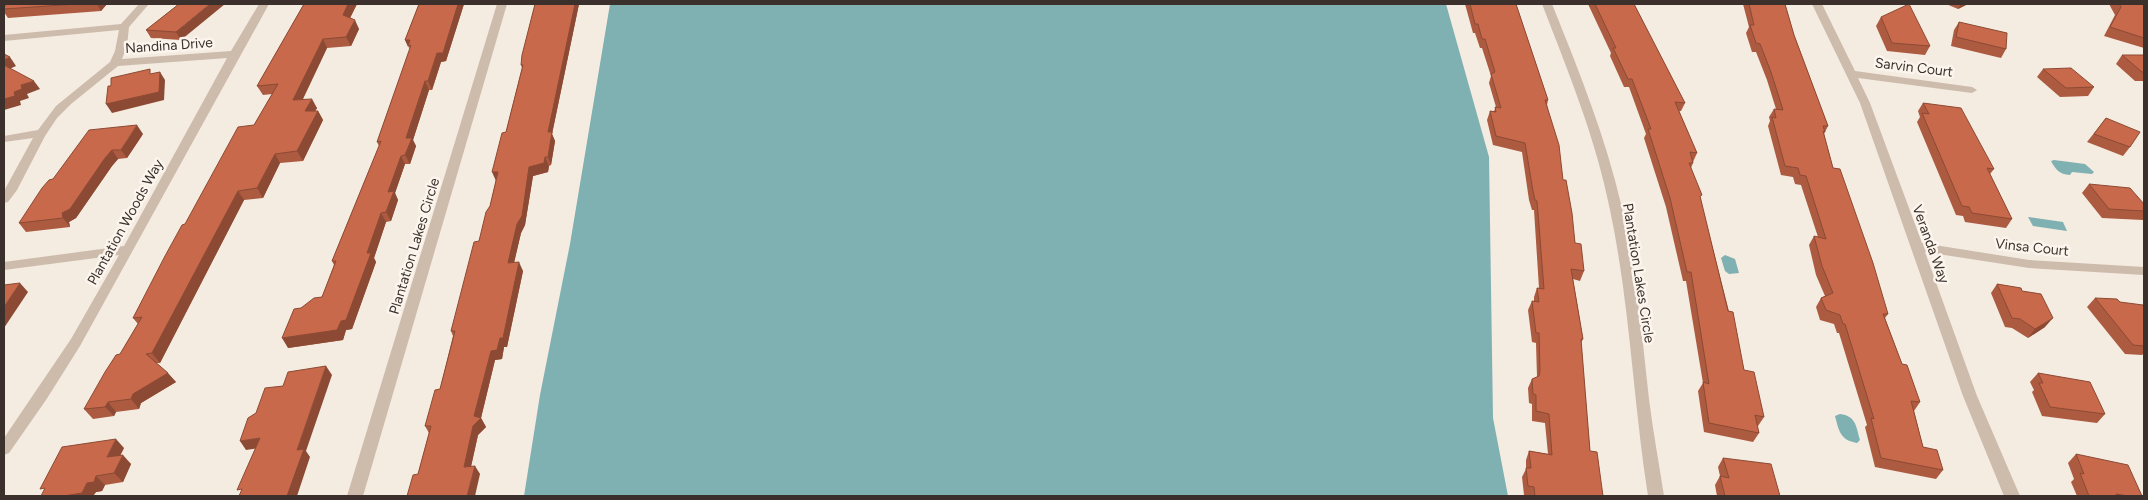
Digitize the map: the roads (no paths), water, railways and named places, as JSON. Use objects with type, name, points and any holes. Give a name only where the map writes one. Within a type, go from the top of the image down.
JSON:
[{"type":"street","points":[[124,27],[144,4]]},
{"type":"street","name":"Plantation Woods Way","points":[[4,449],[40,401],[128,250],[234,54],[264,4]]},
{"type":"street","name":"Plantation Lakes Circle","points":[[355,496],[502,4]]},
{"type":"street","name":"Plantation Lakes Circle","points":[[1547,4],[1582,91],[1611,188],[1622,235],[1645,436],[1656,496]]},
{"type":"street","name":"Veranda Way","points":[[1817,4],[1865,104],[1970,396],[2012,496]]},
{"type":"street","name":"Nandina Drive","points":[[4,38],[124,27],[122,44],[115,63],[234,54]]},
{"type":"street","points":[[4,199],[40,134],[53,116],[70,99],[115,63]]},
{"type":"street","name":"Sarvin Court","points":[[1852,74],[1972,90]]},
{"type":"street","points":[[4,139],[40,134]]},
{"type":"street","name":"Vinsa Court","points":[[1917,247],[2029,264],[2144,271]]},
{"type":"street","points":[[4,266],[128,250]]},
{"type":"water","points":[[610,4],[1446,4],[1489,157],[1493,418],[1508,496],[524,496],[540,395],[570,244]]},
{"type":"water","points":[[2051,161],[2085,164],[2094,172],[2092,174],[2072,172],[2070,175],[2063,174],[2058,171]]},
{"type":"water","points":[[2028,217],[2063,222],[2067,231],[2033,226]]},
{"type":"water","points":[[1725,255],[1735,259],[1739,273],[1729,274],[1725,271],[1721,258]]},
{"type":"water","points":[[1840,414],[1849,417],[1854,422],[1860,440],[1857,443],[1847,440],[1841,434],[1835,416]]}]
